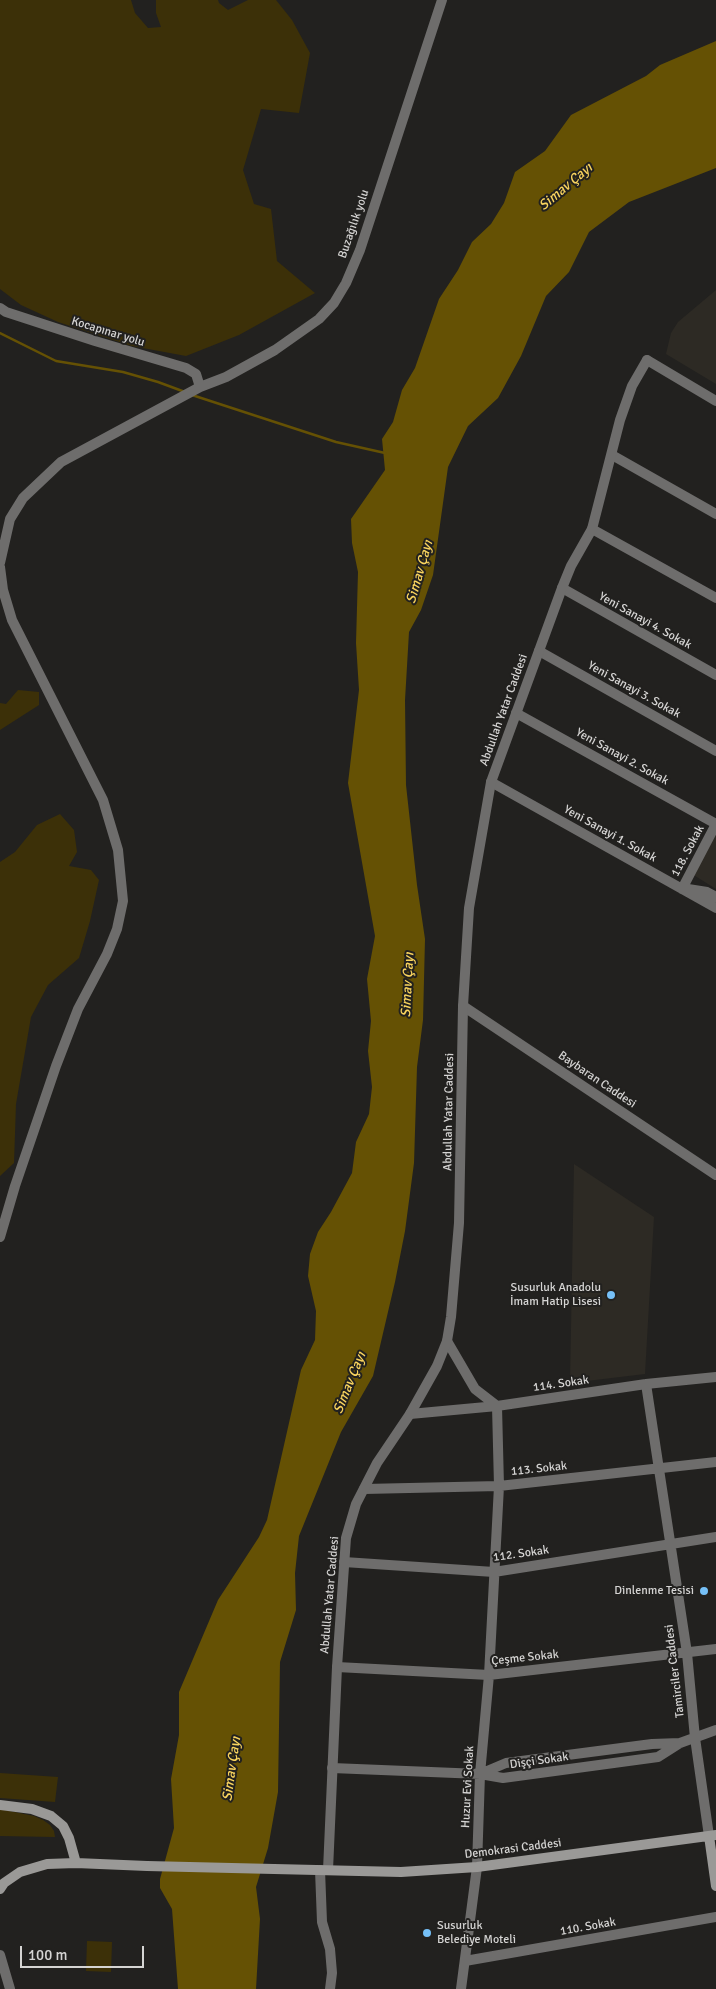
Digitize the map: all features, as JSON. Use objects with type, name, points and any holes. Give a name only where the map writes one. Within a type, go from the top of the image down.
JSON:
[{"type":"main road","points":[[0,1805],[32,1809],[51,1816],[63,1826],[70,1838],[76,1862]]},
{"type":"main road","name":"Demokrasi Caddesi","points":[[0,1889],[4,1883],[20,1872],[47,1864],[76,1862],[147,1866],[401,1872],[478,1867],[713,1836]]},
{"type":"main road","points":[[713,1836],[716,1886]]},
{"type":"street","name":"Buzağılık yolu","points":[[0,565],[10,519],[23,498],[40,479],[61,462],[200,387],[226,377],[275,350],[318,320],[338,296],[346,283],[360,250],[442,0]]},
{"type":"street","name":"Kocapınar yolu","points":[[0,308],[6,312],[94,341],[186,368],[196,374],[200,387]]},
{"type":"street","name":"Abdullah Yatar Caddesi","points":[[330,1989],[332,1973],[330,1949],[322,1922],[320,1870],[332,1768],[346,1538],[356,1504],[377,1463],[410,1414],[437,1366],[447,1340],[451,1317],[459,1223],[463,1006],[469,908],[491,782],[562,588],[571,566],[592,529],[620,420],[632,386],[648,360],[716,400]]},
{"type":"street","points":[[612,455],[716,514]]},
{"type":"street","points":[[592,529],[716,598]]},
{"type":"street","points":[[0,565],[3,590],[12,620],[103,800],[118,850],[123,901],[117,929],[107,954],[78,1009],[56,1066],[15,1186],[0,1237]]},
{"type":"street","name":"Yeni Sanayi 4. Sokak","points":[[562,588],[716,675]]},
{"type":"street","name":"Yeni Sanayi 3. Sokak","points":[[539,651],[716,750]]},
{"type":"street","name":"Yeni Sanayi 2. Sokak","points":[[516,713],[716,824]]},
{"type":"street","name":"Yeni Sanayi 1. Sokak","points":[[491,782],[716,908]]},
{"type":"street","name":"118. Sokak","points":[[682,889],[716,824]]},
{"type":"street","points":[[682,889],[707,892],[716,897]]},
{"type":"street","name":"Baybaran Caddesi","points":[[463,1006],[716,1175]]},
{"type":"street","points":[[447,1340],[475,1389],[497,1406]]},
{"type":"street","name":"114. Sokak","points":[[410,1414],[497,1406],[646,1384],[716,1377]]},
{"type":"street","name":"Tamirciler Caddesi","points":[[646,1384],[687,1653],[695,1738],[713,1836]]},
{"type":"street","name":"Huzur Evi Sokak","points":[[461,1989],[478,1867],[480,1774],[499,1486],[497,1406]]},
{"type":"street","name":"113. Sokak","points":[[364,1489],[499,1486],[716,1462]]},
{"type":"street","name":"112. Sokak","points":[[344,1562],[494,1572],[716,1537]]},
{"type":"street","name":"Çeşme Sokak","points":[[337,1667],[488,1675],[716,1649]]},
{"type":"street","name":"Dişçi Sokak","points":[[480,1774],[506,1764],[652,1744],[680,1743],[716,1730]]},
{"type":"street","points":[[332,1768],[480,1774]]},
{"type":"street","name":"110. Sokak","points":[[465,1961],[716,1917]]},
{"type":"street","points":[[0,1955],[10,1989]]},
{"type":"shaded area","points":[[0,0],[131,0],[135,13],[148,28],[161,27],[156,13],[156,0],[218,0],[228,10],[248,0],[276,0],[292,20],[310,53],[299,113],[261,109],[243,170],[254,204],[271,209],[277,261],[315,293],[239,335],[186,356],[132,346],[58,322],[21,305],[0,289]]},
{"type":"shaded area","points":[[716,290],[716,384],[666,354],[671,333],[678,322]]},
{"type":"shaded area","points":[[18,690],[39,692],[39,705],[0,730],[0,703],[6,704]]},
{"type":"shaded area","points":[[60,814],[74,830],[77,852],[69,866],[91,870],[99,880],[79,958],[48,985],[31,1017],[16,1104],[14,1163],[0,1176],[0,862],[15,852],[37,825]]},
{"type":"shaded area","points":[[716,831],[716,889],[692,874]]},
{"type":"shaded area","name":"Susurluk Anadolu İmam Hatip Lisesi","points":[[574,1164],[654,1217],[645,1374],[570,1383]]},
{"type":"shaded area","points":[[0,1773],[58,1777],[55,1802],[0,1798]]},
{"type":"shaded area","points":[[0,1809],[34,1816],[43,1820],[50,1825],[55,1837],[0,1836]]},
{"type":"shaded area","points":[[87,1941],[112,1942],[111,1972],[86,1971]]},
{"type":"water","name":"Simav Çayı","points":[[716,41],[716,168],[629,202],[589,232],[569,272],[546,296],[521,356],[498,398],[468,426],[448,467],[433,575],[421,610],[409,632],[405,700],[406,785],[425,939],[423,1020],[417,1067],[414,1163],[405,1231],[373,1376],[341,1432],[299,1536],[295,1573],[296,1610],[280,1662],[278,1792],[268,1848],[256,1887],[260,1919],[256,1989],[178,1989],[172,1909],[160,1888],[160,1879],[174,1828],[171,1779],[179,1735],[179,1692],[218,1600],[259,1537],[267,1520],[301,1370],[315,1340],[316,1311],[308,1276],[310,1254],[318,1232],[352,1173],[356,1142],[369,1114],[372,1087],[368,1051],[371,1021],[367,979],[375,936],[348,783],[359,690],[356,643],[358,572],[352,543],[351,519],[385,470],[382,439],[393,422],[402,390],[415,368],[439,299],[458,270],[472,242],[491,224],[504,203],[515,172],[545,151],[571,115],[646,76],[660,65]]},
{"type":"waterway","points":[[0,333],[56,361],[123,372],[185,392]]},
{"type":"waterway","points":[[192,395],[336,442],[385,453]]},
{"type":"place","name":"Susurluk Anadolu İmam Hatip Lisesi","points":[[611,1295]]},
{"type":"place","name":"Dinlenme Tesisi","points":[[704,1591]]},
{"type":"place","name":"Susurluk Belediye Moteli","points":[[427,1933]]}]
